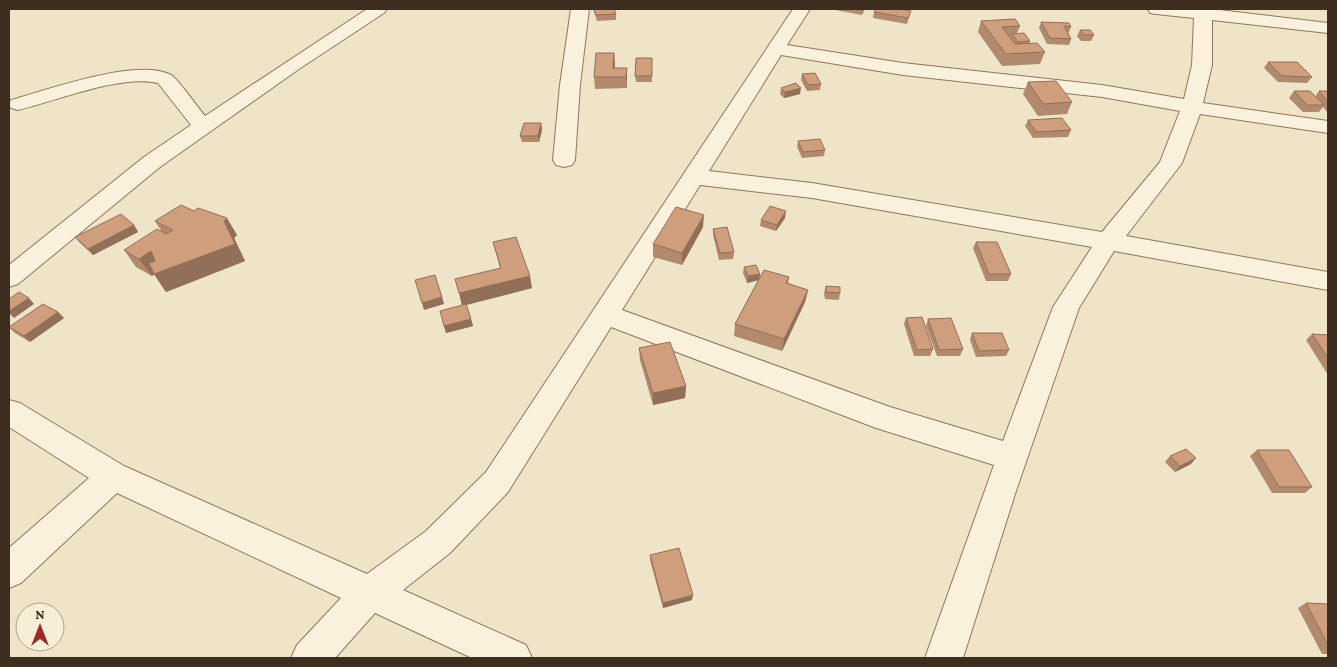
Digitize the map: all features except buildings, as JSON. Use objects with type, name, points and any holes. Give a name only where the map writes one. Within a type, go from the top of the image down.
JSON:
[{"type":"street","points":[[9,278],[152,162],[292,65],[378,9]]},
{"type":"street","points":[[564,160],[570,85],[580,9]]},
{"type":"street","points":[[310,658],[371,592],[438,542],[496,482],[692,177],[777,49],[801,9]]},
{"type":"street","points":[[1156,9],[1203,12],[1328,28]]},
{"type":"street","points":[[944,658],[1012,457],[1066,307],[1108,241],[1170,164],[1192,107],[1202,65],[1203,12]]},
{"type":"street","points":[[777,49],[903,69],[1102,91],[1192,107],[1328,127]]},
{"type":"street","points":[[18,104],[105,81],[127,77],[158,76],[165,79],[202,127]]},
{"type":"street","points":[[692,177],[744,180],[1108,241],[1328,281]]},
{"type":"street","points":[[604,314],[887,419],[1012,457]]},
{"type":"street","points":[[9,412],[113,476],[513,658]]},
{"type":"street","points":[[9,571],[113,476]]}]
